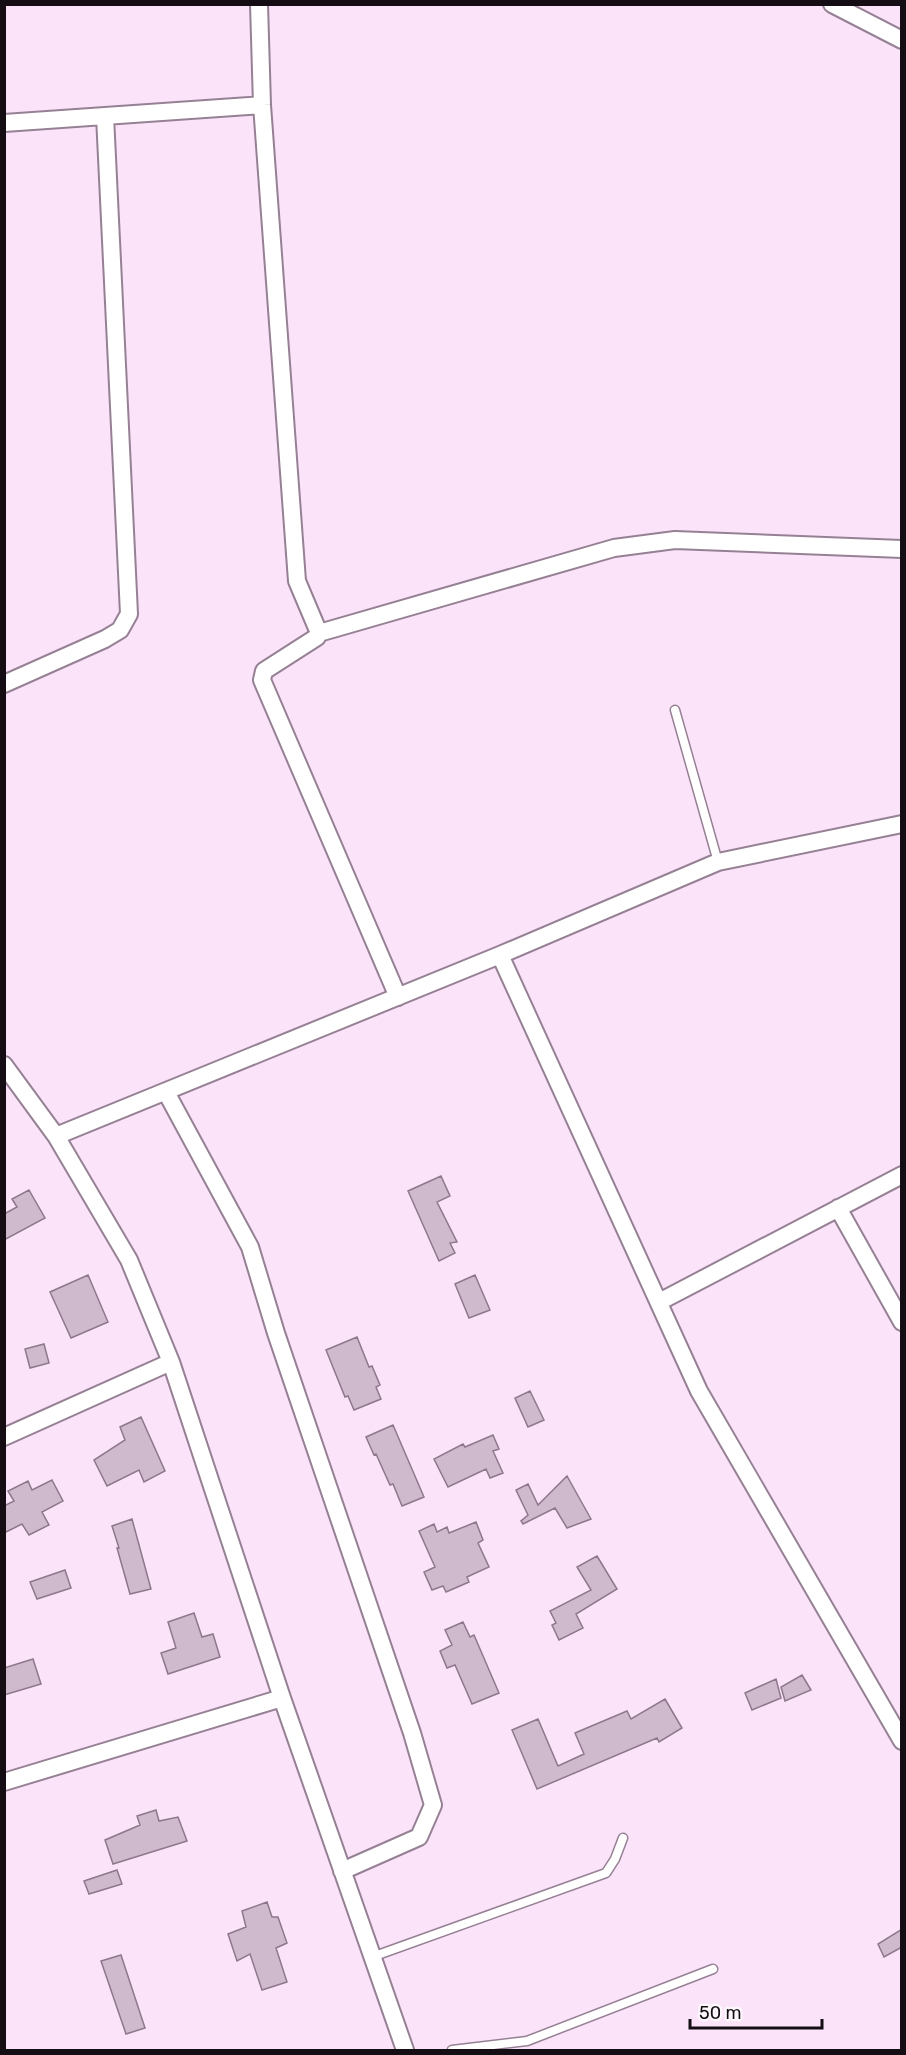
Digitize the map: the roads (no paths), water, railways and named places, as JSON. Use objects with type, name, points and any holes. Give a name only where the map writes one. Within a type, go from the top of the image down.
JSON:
[{"type":"street","points":[[259,4],[262,105],[297,581],[319,633]]},
{"type":"street","points":[[832,4],[902,40]]},
{"type":"street","points":[[4,123],[262,105]]},
{"type":"street","points":[[4,684],[105,639],[120,630],[129,614],[105,116]]},
{"type":"street","points":[[398,997],[262,680],[264,671],[317,637],[319,633],[614,548],[675,540],[902,549]]},
{"type":"street","points":[[56,1136],[500,955],[718,862],[902,824]]},
{"type":"street","points":[[500,955],[699,1391],[902,1741]]},
{"type":"street","points":[[4,1065],[56,1136],[129,1260],[171,1362],[282,1698],[405,2050]]},
{"type":"street","points":[[166,1092],[250,1247],[280,1343],[412,1733],[433,1805],[420,1837],[342,1871]]},
{"type":"street","points":[[659,1302],[902,1175]]},
{"type":"street","points":[[838,1208],[902,1322]]},
{"type":"street","points":[[4,1437],[171,1362]]},
{"type":"street","points":[[4,1782],[282,1698]]},
{"type":"lane","points":[[675,710],[718,862]]},
{"type":"lane","points":[[372,1957],[606,1873],[615,1859],[623,1838]]},
{"type":"lane","points":[[452,2050],[527,2041],[713,1969]]}]
